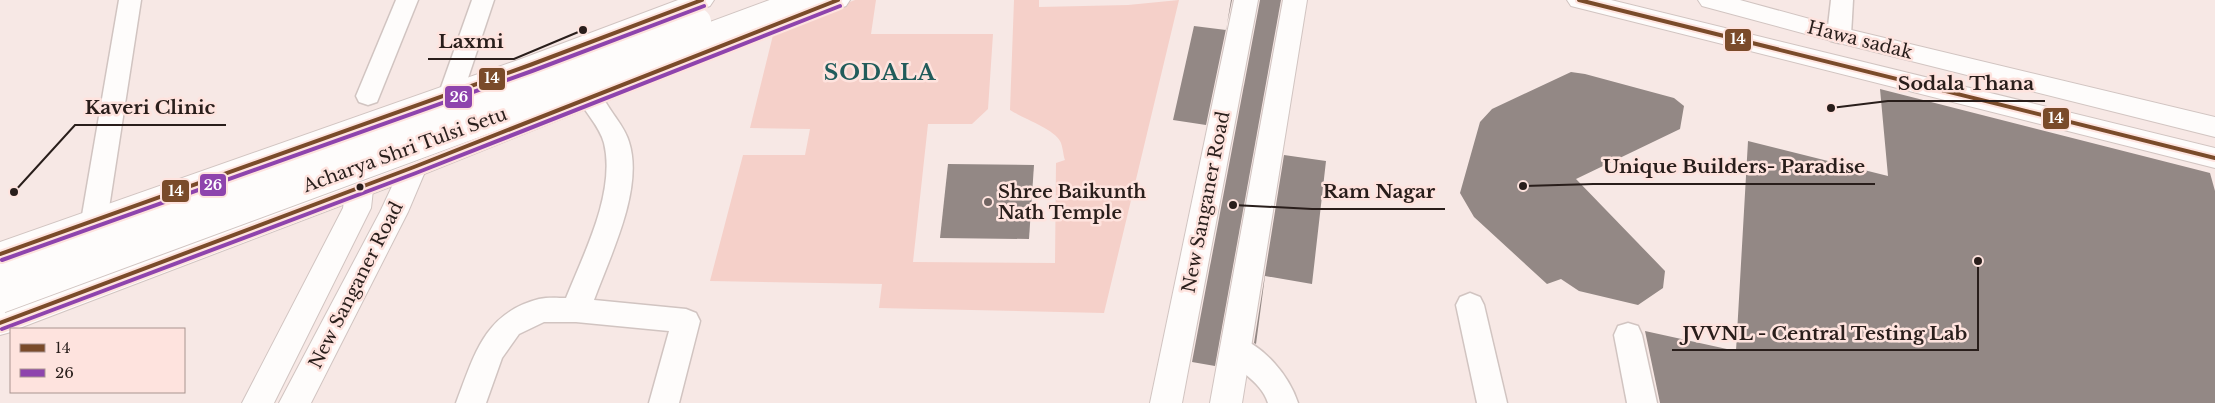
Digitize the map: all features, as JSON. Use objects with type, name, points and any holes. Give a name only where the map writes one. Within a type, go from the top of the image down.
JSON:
[{"type":"main road","points":[[0,254],[451,93],[702,0]]},
{"type":"main road","name":"Acharya Shri Tulsi Setu","points":[[0,274],[757,0]]},
{"type":"main road","name":"Acharya Shri Tulsi Setu","points":[[0,299],[810,0]]},
{"type":"main road","points":[[0,324],[360,188],[838,0]]},
{"type":"main road","name":"New Sanganer Road","points":[[1166,403],[1246,0]]},
{"type":"main road","points":[[1226,403],[1295,0]]},
{"type":"main road","name":"Hawa sadak","points":[[1579,0],[2215,158]]},
{"type":"main road","points":[[1638,0],[2215,140]]},
{"type":"main road","name":"Hawa sadak","points":[[1710,0],[1839,35],[2215,127]]},
{"type":"main road","name":"New Sanganer Road","points":[[296,403],[394,212],[414,167],[412,107]]},
{"type":"main road","name":"New Sanganer Road","points":[[258,403],[357,208],[360,188],[354,127]]},
{"type":"street","points":[[94,221],[130,0]]},
{"type":"street","points":[[368,96],[406,0]]},
{"type":"street","points":[[451,93],[483,0]]},
{"type":"street","points":[[1839,35],[1842,0]]},
{"type":"street","points":[[576,310],[613,209],[620,174],[617,142],[589,97]]},
{"type":"street","points":[[1470,306],[1492,403]]},
{"type":"street","points":[[472,403],[490,352],[509,326],[541,310],[576,310],[686,321],[664,403]]},
{"type":"street","points":[[1628,335],[1642,403]]},
{"type":"street","points":[[1236,348],[1274,384],[1280,393],[1282,403]]},
{"type":"shaded area","points":[[855,0],[876,0],[871,34],[993,34],[988,109],[972,124],[928,124],[913,262],[1055,263],[1056,163],[1065,160],[1061,143],[1057,137],[1045,128],[1010,110],[1014,0],[1039,0],[1039,7],[1128,5],[1179,0],[1104,313],[879,308],[882,284],[710,281],[743,155],[805,155],[810,129],[750,128],[774,31]]},
{"type":"building","points":[[1260,0],[1281,0],[1215,366],[1192,362]]},
{"type":"building","points":[[1194,26],[1226,30],[1206,125],[1173,120]]},
{"type":"building","points":[[1571,72],[1674,98],[1684,106],[1680,129],[1576,179],[1665,271],[1663,288],[1638,305],[1579,291],[1561,279],[1547,284],[1474,217],[1460,193],[1480,122],[1492,109]]},
{"type":"building","points":[[1880,89],[2210,173],[2215,191],[2215,403],[1660,403],[1645,331],[1736,351],[1748,141],[1888,176]]},
{"type":"building","points":[[1284,155],[1326,161],[1312,284],[1265,276],[1256,344],[1254,343]]},
{"type":"building","name":"Shree Baikunth Nath Temple","points":[[948,164],[1034,165],[1029,239],[940,238]]},
{"type":"transit line","name":"14","points":[[0,254],[530,65],[702,0]]},
{"type":"transit line","name":"14","points":[[0,323],[414,167],[838,0]]},
{"type":"transit line","name":"14","points":[[1579,0],[2215,158]]},
{"type":"transit line","name":"26","points":[[2,260],[532,71],[704,6]]},
{"type":"transit line","name":"26","points":[[2,329],[416,173],[840,6]]},
{"type":"place","name":"Laxmi","points":[[583,30]]},
{"type":"place","name":"Sodala Thana","points":[[1831,108]]},
{"type":"place","name":"Unique Builders- Paradise","points":[[1523,186]]},
{"type":"place","name":"Kaveri Clinic","points":[[14,192]]},
{"type":"place","name":"Shree Baikunth Nath Temple","points":[[988,202]]},
{"type":"place","name":"Ram Nagar","points":[[1233,205]]},
{"type":"place","name":"JVVNL - Central Testing Lab","points":[[1978,261]]},
{"type":"district","name":"SODALA","points":[[880,72]]}]
